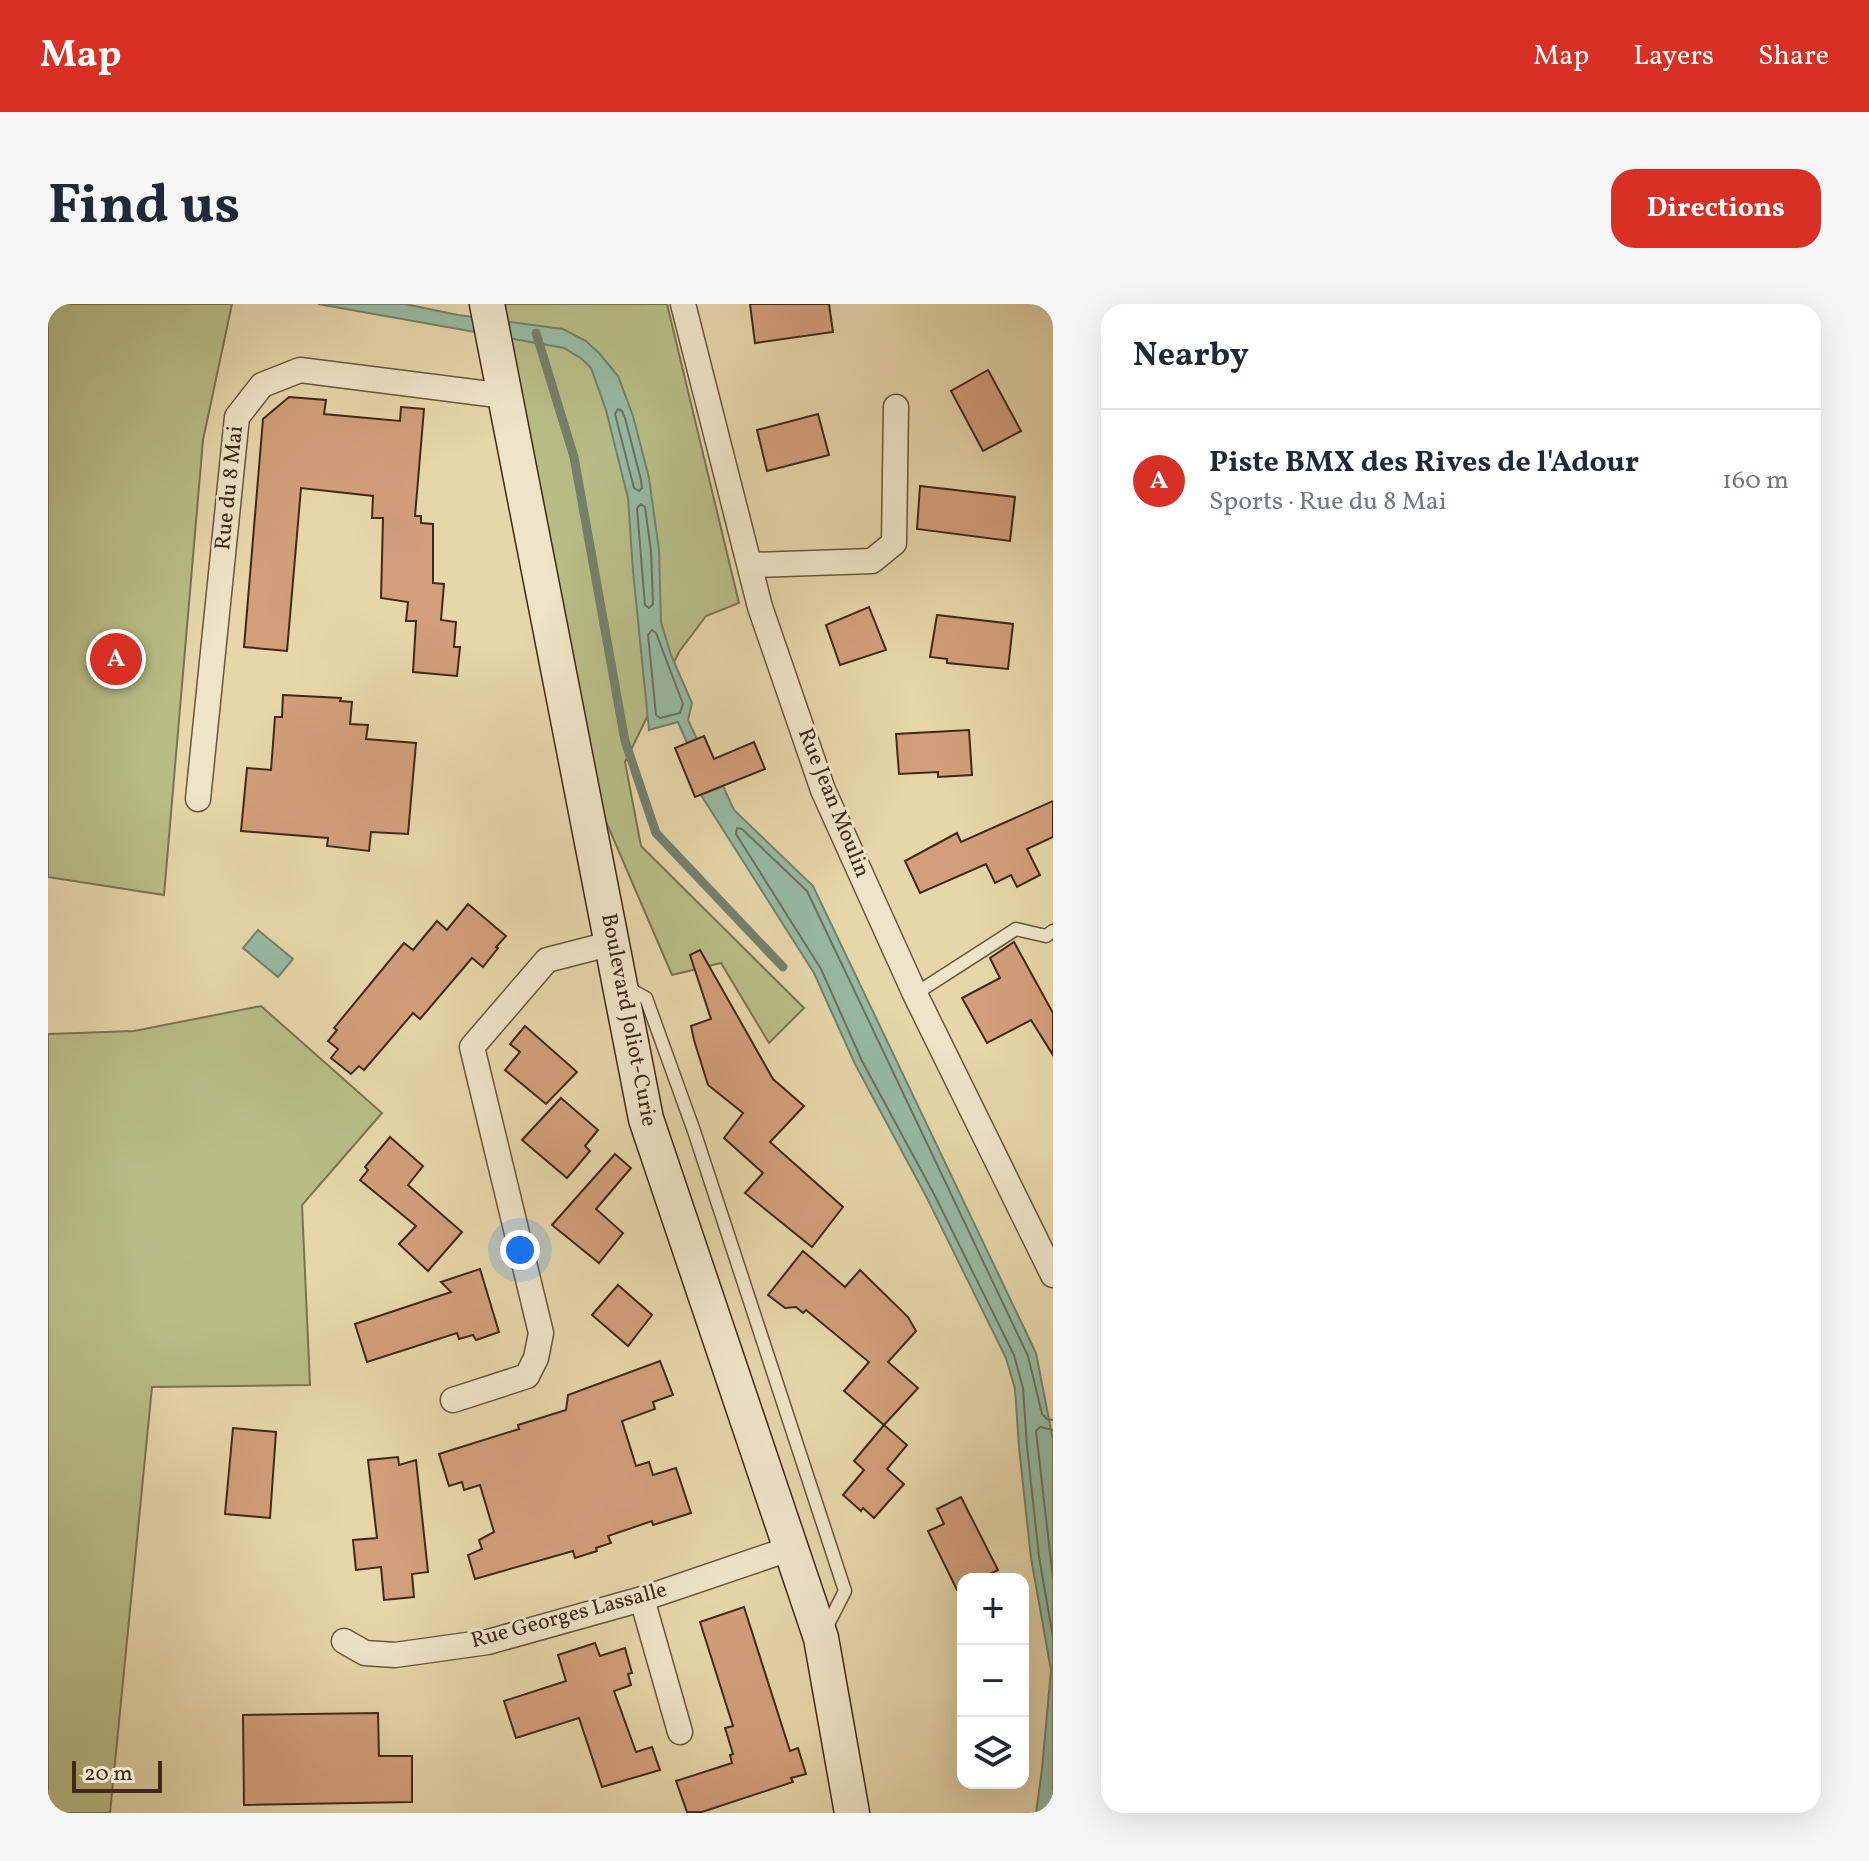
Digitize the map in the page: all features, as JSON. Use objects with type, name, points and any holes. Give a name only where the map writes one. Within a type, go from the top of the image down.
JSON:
[{"type":"main road","name":"Boulevard Joliot-Curie","points":[[487,304],[646,1119],[821,1638],[852,1813]]},
{"type":"street","name":"Rue Jean Moulin","points":[[683,304],[760,607],[823,790],[915,994],[1053,1275]]},
{"type":"street","name":"Rue du 8 Mai","points":[[198,799],[237,417],[245,406],[262,385],[300,370],[505,396]]},
{"type":"street","points":[[751,565],[872,561],[894,543],[896,407]]},
{"type":"street","points":[[453,1400],[527,1376],[536,1358],[541,1333],[472,1047],[547,960],[613,943]]},
{"type":"street","name":"Rue Georges Lassalle","points":[[344,1641],[365,1653],[395,1655],[488,1642],[642,1599],[792,1548]]},
{"type":"street","points":[[642,1599],[680,1732]]},
{"type":"lane","points":[[915,994],[1016,929],[1046,936],[1053,931]]},
{"type":"lane","points":[[620,984],[646,998],[699,1146],[845,1591],[821,1638]]},
{"type":"shaded area","points":[[48,304],[232,304],[203,440],[164,895],[48,877]]},
{"type":"shaded area","points":[[503,304],[667,304],[739,603],[706,616],[679,652],[625,762],[641,846],[804,1008],[769,1043],[721,963],[672,975],[604,817]]},
{"type":"shaded area","points":[[261,1006],[382,1113],[302,1205],[310,1385],[152,1387],[110,1813],[48,1813],[48,1034],[134,1031]]},
{"type":"water","points":[[318,304],[405,304],[458,315],[563,329],[586,341],[599,353],[618,376],[633,416],[649,478],[659,550],[661,622],[671,655],[692,703],[688,720],[697,739],[687,743],[678,722],[649,730],[628,498],[606,410],[591,368],[564,348]]},
{"type":"water","points":[[723,786],[734,810],[813,886],[1036,1353],[1053,1440],[1053,1813],[1036,1813],[1051,1670],[1031,1558],[1015,1389],[1006,1358],[927,1198],[855,1064],[814,973],[701,795]]},
{"type":"water","points":[[258,930],[293,959],[278,977],[243,948]]},
{"type":"building","points":[[750,304],[829,304],[833,332],[755,343]]},
{"type":"building","points":[[988,370],[1021,431],[983,451],[951,391]]},
{"type":"building","points":[[289,397],[326,400],[324,414],[400,421],[401,407],[424,409],[415,516],[421,516],[421,523],[433,524],[433,583],[444,584],[441,620],[456,622],[454,647],[460,647],[457,676],[413,672],[416,621],[406,621],[408,602],[381,598],[383,518],[372,518],[373,496],[301,488],[287,651],[244,647],[263,419]]},
{"type":"building","points":[[818,414],[829,455],[767,471],[757,430]]},
{"type":"building","points":[[920,486],[1015,497],[1010,541],[917,529]]},
{"type":"building","points":[[869,607],[886,650],[840,665],[826,625]]},
{"type":"building","points":[[937,615],[1013,624],[1008,669],[947,663],[947,659],[930,657]]},
{"type":"building","points":[[283,695],[341,698],[340,701],[352,702],[350,724],[368,725],[366,739],[416,743],[408,834],[371,832],[369,851],[327,846],[328,838],[241,831],[247,768],[271,770],[275,717],[282,717]]},
{"type":"building","points":[[969,730],[972,775],[938,777],[938,772],[899,774],[896,734]]},
{"type":"building","points":[[704,736],[714,759],[754,742],[765,769],[695,797],[675,748]]},
{"type":"building","points":[[1053,801],[1053,837],[1027,849],[1040,875],[1017,887],[1011,875],[995,883],[986,864],[920,893],[905,861],[957,833],[961,842]]},
{"type":"building","points":[[468,904],[506,936],[498,948],[483,967],[472,958],[420,1019],[413,1013],[364,1070],[359,1066],[351,1074],[331,1058],[338,1049],[328,1041],[337,1030],[334,1028],[404,943],[413,950],[437,921],[447,930]]},
{"type":"building","points":[[1014,942],[1053,1013],[1053,1055],[1031,1020],[987,1043],[962,998],[1000,978],[990,958]]},
{"type":"building","points":[[700,950],[773,1079],[804,1106],[770,1142],[843,1207],[812,1247],[745,1193],[763,1173],[724,1138],[743,1113],[708,1085],[694,1040],[691,1026],[711,1019],[690,955]]},
{"type":"building","points":[[525,1026],[577,1072],[546,1104],[505,1070],[520,1052],[510,1044]]},
{"type":"building","points":[[561,1098],[598,1130],[585,1146],[590,1151],[567,1178],[522,1140]]},
{"type":"building","points":[[390,1137],[423,1166],[408,1185],[462,1232],[428,1271],[399,1244],[416,1226],[360,1180],[368,1170],[365,1167]]},
{"type":"building","points":[[615,1154],[631,1168],[596,1209],[623,1233],[599,1263],[552,1225]]},
{"type":"building","points":[[803,1251],[845,1287],[860,1270],[908,1317],[916,1331],[888,1362],[918,1388],[884,1425],[844,1391],[869,1362],[806,1310],[803,1313],[796,1307],[785,1308],[768,1295]]},
{"type":"building","points":[[480,1269],[499,1332],[476,1340],[473,1335],[459,1339],[457,1333],[367,1362],[355,1324],[451,1292],[441,1282]]},
{"type":"building","points":[[618,1285],[652,1315],[628,1346],[592,1315]]},
{"type":"building","points":[[660,1361],[673,1395],[653,1402],[655,1409],[622,1421],[636,1466],[649,1462],[653,1475],[676,1468],[691,1513],[653,1525],[652,1521],[608,1536],[611,1543],[575,1558],[573,1551],[475,1579],[468,1555],[482,1549],[479,1540],[494,1532],[480,1485],[464,1490],[462,1482],[449,1486],[439,1454],[519,1429],[518,1425],[566,1410],[568,1395]]},
{"type":"building","points":[[884,1425],[907,1445],[887,1469],[904,1484],[874,1518],[843,1495],[864,1470],[854,1461]]},
{"type":"building","points":[[233,1428],[276,1432],[270,1518],[225,1514]]},
{"type":"building","points":[[398,1457],[399,1465],[416,1460],[428,1572],[412,1574],[414,1597],[384,1600],[381,1567],[356,1570],[353,1540],[377,1538],[368,1460]]},
{"type":"building","points":[[961,1497],[998,1570],[992,1573],[957,1573],[957,1590],[928,1531],[944,1524],[937,1509]]},
{"type":"building","points":[[744,1607],[790,1751],[798,1748],[806,1774],[791,1778],[793,1782],[702,1812],[687,1812],[676,1781],[732,1763],[730,1755],[733,1754],[725,1728],[733,1726],[700,1622]]},
{"type":"building","points":[[595,1643],[600,1656],[625,1648],[632,1673],[628,1674],[631,1685],[614,1691],[636,1752],[652,1747],[660,1770],[602,1787],[579,1718],[516,1738],[504,1701],[566,1681],[558,1655]]},
{"type":"building","points":[[378,1713],[379,1756],[412,1756],[412,1802],[244,1805],[243,1715]]},
{"type":"waterway","points":[[536,333],[574,457],[625,741],[656,833],[783,967]]},
{"type":"place","name":"Piste BMX des Rives de l'Adour","points":[[116,659]]}]
